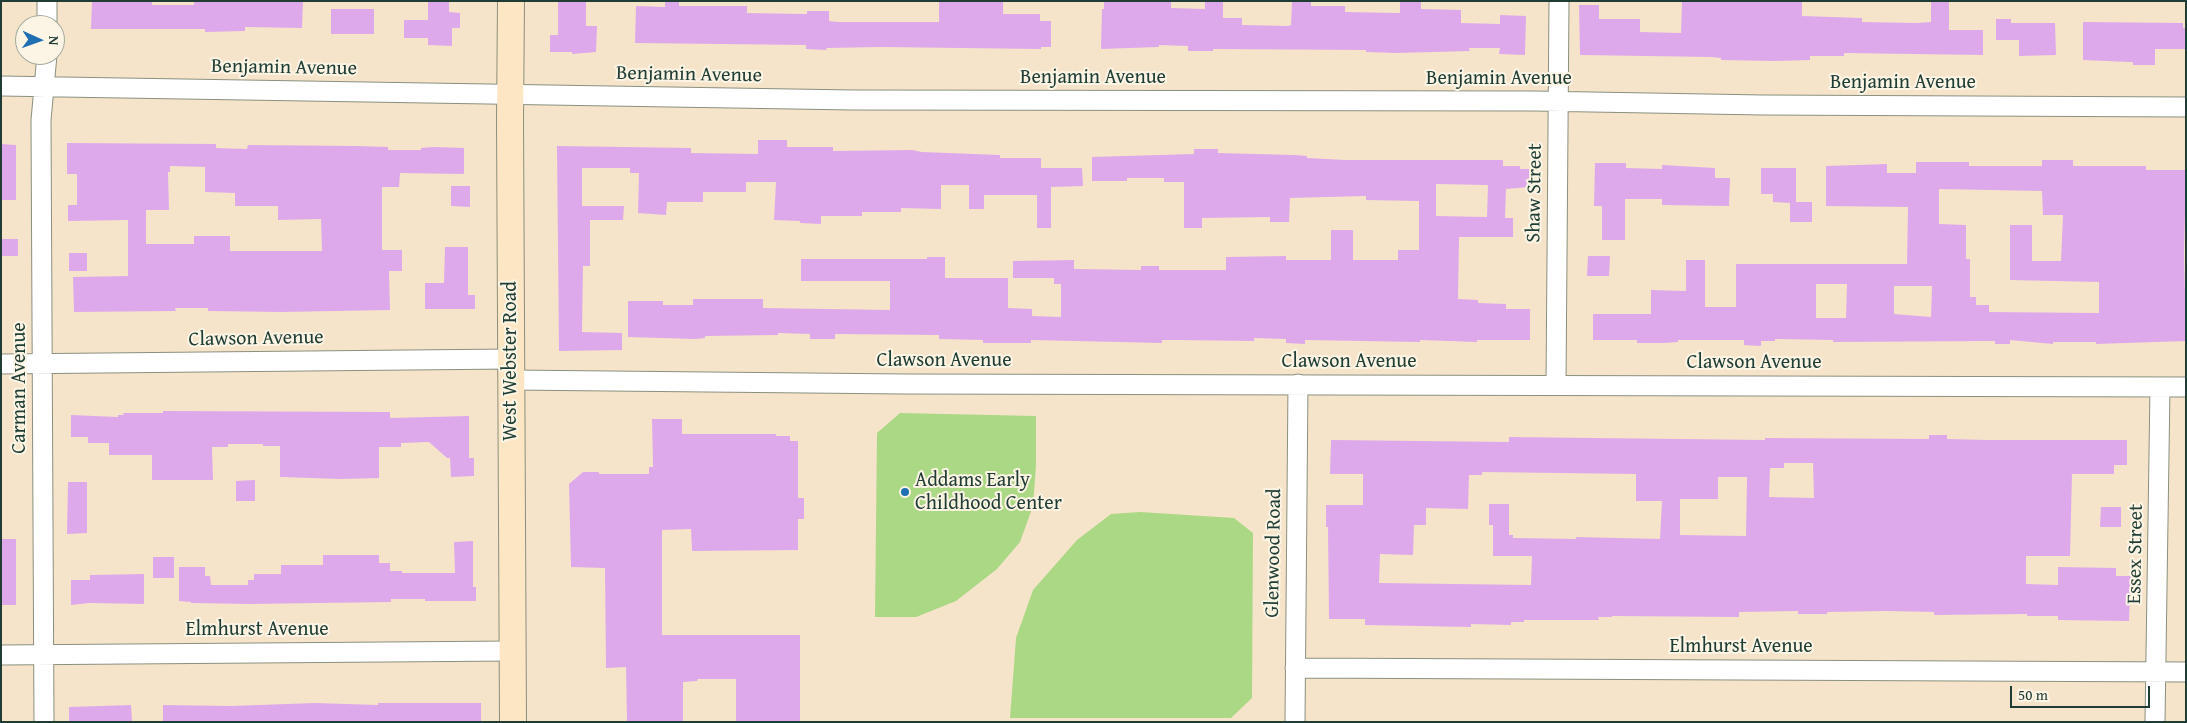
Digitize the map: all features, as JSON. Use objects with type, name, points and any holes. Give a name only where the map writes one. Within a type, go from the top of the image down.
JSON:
[{"type":"street","points":[[47,1],[47,15]]},
{"type":"street","name":"West Webster Road","points":[[511,1],[513,722]]},
{"type":"street","name":"Shaw Street","points":[[1556,385],[1559,1]]},
{"type":"street","name":"Carman Avenue","points":[[44,722],[41,120],[46,65]]},
{"type":"street","name":"Benjamin Avenue","points":[[1,86],[853,100],[1558,102],[2186,107]]},
{"type":"street","name":"Clawson Avenue","points":[[1,364],[511,370],[905,384],[2186,388]]},
{"type":"street","name":"Glenwood Road","points":[[1295,722],[1298,384]]},
{"type":"street","name":"Essex Street","points":[[2155,722],[2160,387]]},
{"type":"street","name":"Elmhurst Avenue","points":[[1,655],[513,651]]},
{"type":"street","name":"Elmhurst Avenue","points":[[1295,668],[2186,672]]},
{"type":"green space","points":[[900,413],[1036,416],[1036,465],[1033,506],[1020,542],[997,569],[956,601],[916,617],[875,617],[877,433]]},
{"type":"green space","points":[[1140,512],[1234,518],[1253,533],[1252,698],[1231,718],[1010,718],[1016,638],[1033,590],[1077,540],[1111,514]]},
{"type":"building","points":[[92,1],[152,1],[152,5],[194,5],[194,1],[303,1],[302,28],[245,27],[245,31],[205,32],[205,29],[91,29]]},
{"type":"building","points":[[428,1],[449,1],[449,12],[460,13],[460,28],[452,28],[452,46],[428,45],[428,38],[404,38],[404,20],[428,20]]},
{"type":"building","points":[[558,1],[586,1],[586,26],[597,26],[596,52],[572,54],[572,52],[550,52],[550,35],[558,35]]},
{"type":"building","points":[[665,1],[679,1],[679,6],[747,6],[747,13],[807,14],[807,11],[829,11],[829,21],[838,22],[939,22],[939,1],[1003,2],[1003,14],[1040,14],[1040,21],[1051,21],[1051,47],[1041,47],[1041,49],[881,47],[826,48],[827,50],[806,49],[806,45],[635,43],[636,6],[665,7]]},
{"type":"building","points":[[1104,1],[1171,1],[1171,8],[1205,9],[1205,1],[1223,1],[1223,18],[1242,18],[1242,25],[1288,26],[1291,25],[1292,1],[1311,1],[1311,6],[1345,6],[1345,12],[1400,13],[1400,1],[1421,1],[1421,9],[1461,10],[1461,23],[1500,24],[1500,15],[1526,16],[1525,55],[1499,54],[1500,48],[1469,48],[1470,51],[1396,53],[1366,52],[1366,50],[1213,49],[1213,51],[1188,51],[1188,46],[1159,45],[1159,47],[1101,49]]},
{"type":"building","points":[[1682,1],[1802,1],[1802,16],[1862,18],[1862,22],[1917,23],[1931,22],[1931,1],[1949,1],[1949,30],[1983,30],[1983,55],[1844,53],[1844,56],[1810,56],[1810,60],[1775,61],[1721,60],[1721,58],[1711,57],[1580,55],[1579,5],[1599,5],[1599,19],[1640,19],[1640,32],[1681,33]]},
{"type":"building","points":[[331,9],[374,9],[374,34],[331,34]]},
{"type":"building","points":[[1996,19],[2011,19],[2011,23],[2055,23],[2056,55],[2019,56],[2019,40],[1996,40]]},
{"type":"building","points":[[2083,22],[2183,23],[2183,28],[2186,28],[2186,49],[2155,49],[2155,65],[2133,65],[2133,62],[2083,60]]},
{"type":"building","points":[[758,140],[787,140],[787,147],[833,147],[833,151],[912,150],[1000,155],[1000,158],[1041,158],[1041,168],[1082,168],[1083,186],[1051,187],[1051,228],[1037,228],[1037,195],[984,195],[984,209],[969,209],[969,185],[941,185],[941,209],[901,208],[901,212],[862,212],[862,216],[821,216],[821,224],[774,220],[776,182],[746,182],[746,192],[703,192],[703,202],[667,202],[666,215],[638,213],[639,173],[630,173],[630,168],[582,168],[582,206],[624,206],[623,220],[590,220],[590,266],[583,266],[582,332],[622,333],[622,350],[559,351],[557,146],[691,148],[691,153],[758,154]]},
{"type":"building","points":[[67,143],[216,144],[216,148],[247,149],[248,145],[388,147],[388,150],[421,150],[421,148],[433,147],[464,148],[464,174],[400,173],[399,187],[382,187],[382,250],[402,250],[402,271],[389,271],[390,310],[281,312],[208,311],[208,308],[175,308],[176,311],[74,312],[73,277],[128,276],[128,220],[68,221],[68,205],[77,205],[77,174],[67,174]],"holes":[[[170,166],[205,167],[205,192],[235,193],[235,206],[278,206],[278,220],[321,219],[322,251],[230,251],[230,236],[194,236],[194,244],[146,244],[146,210],[169,210],[168,172],[170,172]]]},
{"type":"building","points":[[1,144],[16,145],[16,200],[1,200]]},
{"type":"building","points":[[1194,149],[1218,149],[1218,153],[1295,155],[1307,156],[1307,158],[1345,160],[1503,160],[1503,166],[1520,166],[1520,169],[1529,169],[1529,187],[1506,189],[1505,218],[1513,218],[1513,237],[1459,237],[1458,299],[1478,300],[1478,303],[1506,304],[1506,309],[1530,309],[1530,340],[1477,340],[1477,342],[1420,340],[1420,342],[1305,340],[1305,344],[1286,343],[1286,339],[1254,338],[1254,341],[1162,340],[1162,343],[1031,340],[1031,343],[983,343],[983,340],[939,339],[939,335],[835,334],[835,339],[810,339],[810,334],[778,333],[778,335],[705,336],[705,338],[696,339],[628,337],[628,301],[663,301],[663,305],[693,305],[693,299],[763,299],[763,308],[890,310],[890,281],[801,281],[801,259],[927,259],[927,257],[945,257],[945,278],[1008,278],[1008,308],[1032,309],[1032,316],[1061,317],[1061,284],[1054,284],[1054,278],[1013,278],[1013,261],[1074,260],[1074,269],[1141,270],[1141,266],[1159,266],[1159,270],[1226,270],[1226,257],[1286,256],[1286,260],[1331,260],[1331,230],[1353,230],[1353,260],[1398,260],[1398,250],[1419,250],[1419,201],[1366,200],[1366,196],[1290,198],[1289,222],[1270,222],[1270,217],[1202,218],[1202,228],[1184,228],[1184,182],[1164,182],[1164,178],[1127,178],[1127,181],[1092,181],[1092,157],[1194,154]],"holes":[[[1436,184],[1488,185],[1487,217],[1436,216]]]},
{"type":"building","points":[[2042,160],[2073,160],[2073,166],[2146,166],[2146,170],[2186,170],[2184,254],[2186,341],[2096,344],[2096,342],[2053,342],[2053,344],[2010,340],[2010,344],[1995,344],[1995,341],[1833,342],[1833,340],[1775,339],[1775,341],[1761,341],[1761,346],[1744,345],[1744,340],[1678,340],[1678,342],[1637,343],[1637,340],[1593,340],[1593,314],[1651,314],[1651,290],[1686,291],[1686,260],[1705,260],[1705,307],[1736,307],[1736,264],[1907,264],[1908,207],[1826,206],[1826,166],[1887,164],[1887,173],[1916,173],[1916,162],[1969,162],[1969,166],[2042,166]],"holes":[[[1939,189],[2042,191],[2043,215],[2063,215],[2061,261],[2032,261],[2032,225],[2010,225],[2010,280],[2099,282],[2099,313],[1989,312],[1989,305],[1976,305],[1976,297],[1970,297],[1970,259],[1966,259],[1966,225],[1939,224]],[[1816,284],[1847,284],[1846,318],[1816,318]],[[1894,286],[1932,286],[1931,317],[1894,314]]]},
{"type":"building","points":[[1595,163],[1626,163],[1626,168],[1662,169],[1662,165],[1715,168],[1715,178],[1730,178],[1729,206],[1662,205],[1662,199],[1625,199],[1625,240],[1602,240],[1602,206],[1594,206]]},
{"type":"building","points":[[1761,168],[1796,168],[1796,202],[1812,202],[1812,222],[1790,222],[1790,203],[1773,202],[1773,194],[1761,194]]},
{"type":"building","points":[[451,186],[470,186],[470,207],[451,206]]},
{"type":"building","points":[[1,239],[18,239],[18,256],[1,256]]},
{"type":"building","points":[[445,247],[468,247],[468,295],[475,295],[475,309],[425,309],[425,283],[444,283]]},
{"type":"building","points":[[69,253],[87,253],[87,271],[69,271]]},
{"type":"building","points":[[1588,256],[1610,256],[1609,276],[1587,276]]},
{"type":"building","points":[[163,411],[390,412],[390,418],[469,416],[469,458],[474,458],[474,476],[451,477],[450,458],[447,458],[429,442],[401,443],[401,447],[379,447],[379,478],[341,479],[280,477],[280,446],[228,444],[228,447],[212,447],[213,480],[152,480],[152,455],[109,455],[109,443],[88,443],[88,437],[71,437],[71,415],[118,417],[118,415],[124,415],[123,413],[163,413]]},
{"type":"building","points":[[652,419],[682,419],[682,434],[776,434],[776,436],[790,436],[790,441],[798,441],[798,498],[804,498],[804,519],[798,519],[798,550],[692,551],[691,529],[662,530],[662,635],[800,635],[800,722],[736,722],[736,679],[698,679],[697,681],[683,682],[683,722],[627,722],[626,667],[606,668],[605,568],[571,567],[569,484],[583,472],[599,472],[599,474],[649,474],[649,467],[653,467]]},
{"type":"building","points":[[1929,435],[1947,435],[1947,439],[2127,440],[2127,465],[2114,465],[2114,474],[2072,474],[2070,556],[2026,556],[2026,584],[2058,585],[2058,567],[2116,568],[2116,576],[2134,576],[2134,596],[2130,595],[2129,621],[2058,620],[2058,616],[2027,616],[2027,614],[1934,615],[1934,612],[1886,611],[1827,612],[1827,614],[1798,614],[1798,611],[1739,612],[1739,617],[1612,616],[1598,617],[1599,620],[1524,620],[1524,622],[1511,622],[1511,625],[1471,624],[1471,627],[1365,625],[1365,619],[1329,619],[1326,505],[1363,505],[1363,474],[1330,474],[1331,440],[1509,442],[1509,437],[1765,440],[1765,438],[1929,439]],"holes":[[[1784,463],[1813,463],[1814,498],[1769,497],[1770,468],[1784,468]],[[1482,472],[1636,474],[1636,501],[1662,501],[1660,539],[1513,538],[1513,535],[1509,535],[1509,504],[1489,504],[1489,525],[1493,525],[1493,556],[1532,556],[1531,585],[1379,583],[1380,554],[1413,555],[1414,525],[1426,525],[1426,508],[1468,509],[1469,475],[1482,475]],[[1718,477],[1747,477],[1746,536],[1680,535],[1680,499],[1718,499]]]},
{"type":"building","points":[[255,480],[255,501],[236,501],[236,481]]},
{"type":"building","points":[[68,482],[87,482],[87,533],[67,534]]},
{"type":"building","points":[[2101,507],[2121,507],[2121,527],[2100,527]]},
{"type":"building","points":[[1,539],[16,539],[16,605],[1,605]]},
{"type":"building","points":[[473,541],[473,587],[476,587],[476,601],[391,599],[391,602],[248,604],[179,601],[179,567],[205,567],[205,576],[210,576],[211,585],[248,585],[248,580],[254,580],[254,574],[281,574],[281,565],[323,565],[323,555],[379,555],[379,563],[390,563],[390,571],[402,571],[402,573],[455,573],[454,542]]},
{"type":"building","points":[[153,557],[174,557],[174,578],[153,578]]},
{"type":"building","points":[[144,574],[144,604],[89,603],[71,605],[71,580],[90,580],[90,575]]},
{"type":"building","points":[[315,703],[378,705],[378,703],[481,703],[481,722],[163,722],[163,705],[230,706]]},
{"type":"building","points":[[131,705],[132,722],[69,722],[69,707]]},
{"type":"place","name":"Addams Early Childhood Center","points":[[905,492]]}]
